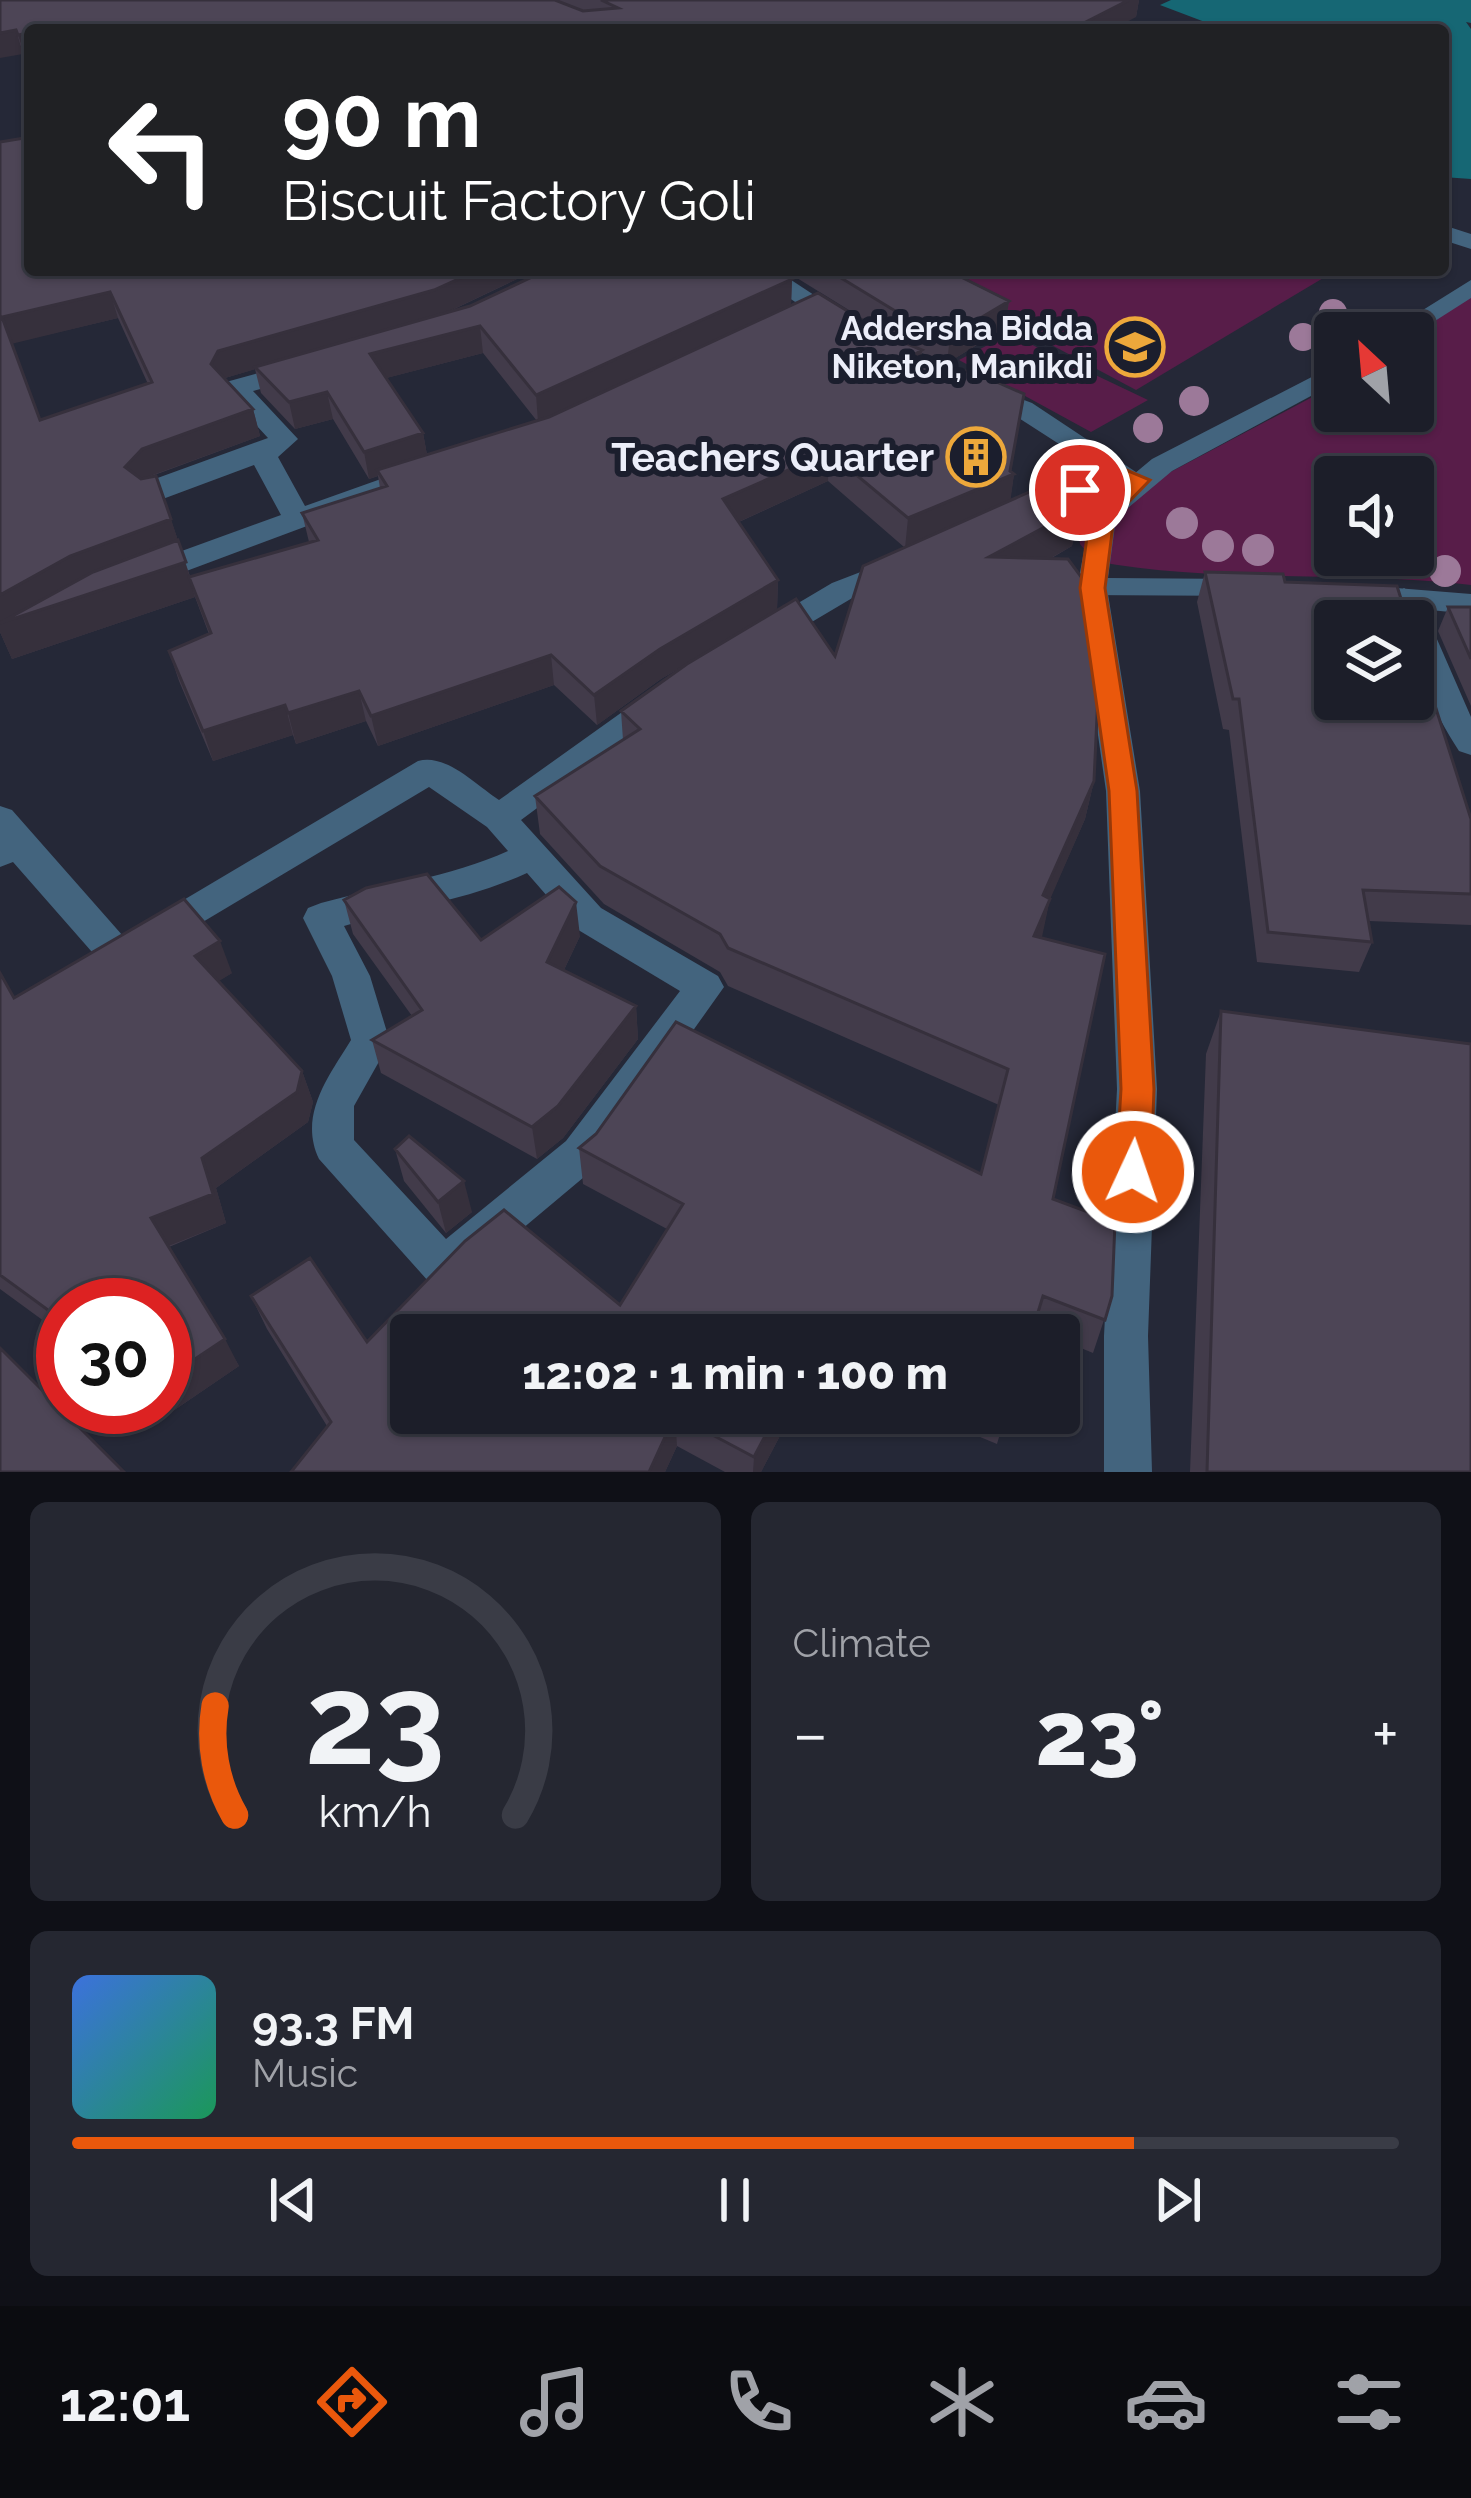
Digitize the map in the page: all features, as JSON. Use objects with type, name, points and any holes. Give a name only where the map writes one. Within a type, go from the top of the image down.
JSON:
[{"type":"street","points":[[765,276],[807,312],[857,332]]},
{"type":"street","points":[[1432,312],[1471,287]]},
{"type":"street","points":[[152,494],[162,486],[262,453],[284,439],[235,388],[334,360]]},
{"type":"street","points":[[960,383],[1023,410],[1129,477]]},
{"type":"street","points":[[992,527],[1129,477],[1314,384]]},
{"type":"street","points":[[262,453],[288,523]]},
{"type":"street","points":[[114,587],[451,464]]},
{"type":"street","points":[[1127,1472],[1126,1336],[1136,1066],[1123,791],[1092,588],[1102,515],[1129,477]]},
{"type":"street","points":[[734,655],[843,590],[928,554]]},
{"type":"street","points":[[1092,588],[1271,590]]},
{"type":"street","points":[[1337,593],[1471,604]]},
{"type":"street","points":[[1404,598],[1455,718],[1471,742]]},
{"type":"street","points":[[499,818],[675,691]]},
{"type":"street","points":[[6,839],[119,957],[430,770],[499,818],[533,855],[587,918],[705,987],[581,1154],[444,1268],[333,1146],[334,1103],[371,1042],[351,976],[322,918],[422,889],[471,883],[533,855]]},
{"type":"shaded area","points":[[922,276],[1327,276],[1136,390]]},
{"type":"shaded area","points":[[1471,293],[1471,585],[1234,575],[1094,561],[1080,544],[1078,528],[1095,512],[1314,396],[1314,432],[1434,432],[1434,319]]},
{"type":"shaded area","points":[[1009,334],[1148,400],[1091,432],[959,360]]},
{"type":"water","points":[[1171,0],[1471,0],[1471,23],[1466,22],[1471,29],[1471,179],[1449,177],[1449,24],[1210,24],[1160,5]]},
{"type":"building","points":[[0,0],[555,0],[583,11],[618,8],[601,0],[1129,0],[1082,24],[24,24],[24,34],[16,30],[0,33]]},
{"type":"building","points":[[24,138],[24,276],[465,276],[434,290],[218,351],[211,364],[253,409],[142,449],[125,467],[141,479],[156,476],[171,519],[70,556],[0,595],[0,142]],"holes":[[[110,292],[152,382],[40,420],[2,317]]]},
{"type":"building","points":[[534,276],[792,279],[536,395],[480,326],[370,354],[423,433],[364,452],[327,392],[289,402],[255,367],[470,306]]},
{"type":"building","points":[[838,276],[959,276],[1009,301],[950,336],[910,320]]},
{"type":"building","points":[[818,293],[888,336],[922,350],[899,364],[974,372],[1024,394],[1010,471],[1014,474],[908,518],[829,452],[723,499],[778,580],[660,649],[594,695],[551,655],[371,716],[359,691],[288,713],[285,705],[203,731],[169,651],[211,633],[189,577],[318,540],[302,513],[387,486],[377,470],[549,417]]},
{"type":"building","points":[[1045,485],[1080,508],[989,557],[1068,559],[1085,582],[1099,674],[1094,781],[1043,895],[1050,899],[1034,936],[1105,954],[1053,1199],[1115,1222],[1112,1296],[1105,1320],[1043,1296],[1037,1314],[394,1314],[465,1241],[504,1210],[620,1305],[683,1204],[579,1148],[596,1134],[676,1022],[981,1174],[1008,1069],[728,948],[720,934],[600,866],[535,796],[640,729],[621,711],[687,664],[796,599],[835,656],[863,566]]},
{"type":"building","points":[[178,540],[186,562],[0,623],[93,572]]},
{"type":"building","points":[[1205,572],[1283,574],[1285,582],[1397,586],[1401,600],[1314,600],[1314,720],[1434,720],[1434,702],[1471,819],[1471,894],[1363,890],[1372,942],[1268,932],[1239,699],[1233,699]]},
{"type":"building","points":[[1448,607],[1471,607],[1471,659]]},
{"type":"building","points":[[427,874],[481,940],[559,887],[576,902],[547,962],[636,1006],[558,1106],[532,1127],[372,1040],[422,1010],[344,900],[366,888]]},
{"type":"building","points":[[184,899],[220,941],[195,956],[302,1071],[297,1092],[202,1158],[213,1194],[151,1218],[188,1278],[36,1278],[36,1301],[0,1275],[0,973],[14,998]]},
{"type":"building","points":[[1221,1011],[1471,1044],[1471,1472],[1207,1472]]},
{"type":"building","points":[[409,1136],[464,1181],[438,1202],[395,1149]]},
{"type":"building","points":[[310,1258],[367,1342],[390,1318],[390,1434],[666,1434],[649,1472],[291,1472],[331,1422],[251,1296]]},
{"type":"building","points":[[192,1285],[225,1339],[192,1361]]},
{"type":"building","points":[[0,1348],[36,1384],[36,1434],[86,1434],[124,1472],[0,1472]]},
{"type":"building","points":[[711,1434],[766,1434],[754,1457]]},
{"type":"place","name":"Addersha Bidda Niketon, Manikdi","points":[[1135,347]]},
{"type":"place","name":"Teachers Quarter","points":[[976,457]]},
{"type":"route","points":[[1080,490],[1119,474],[1139,480],[1102,515],[1092,588],[1123,791],[1137,1089],[1133,1172]]}]
